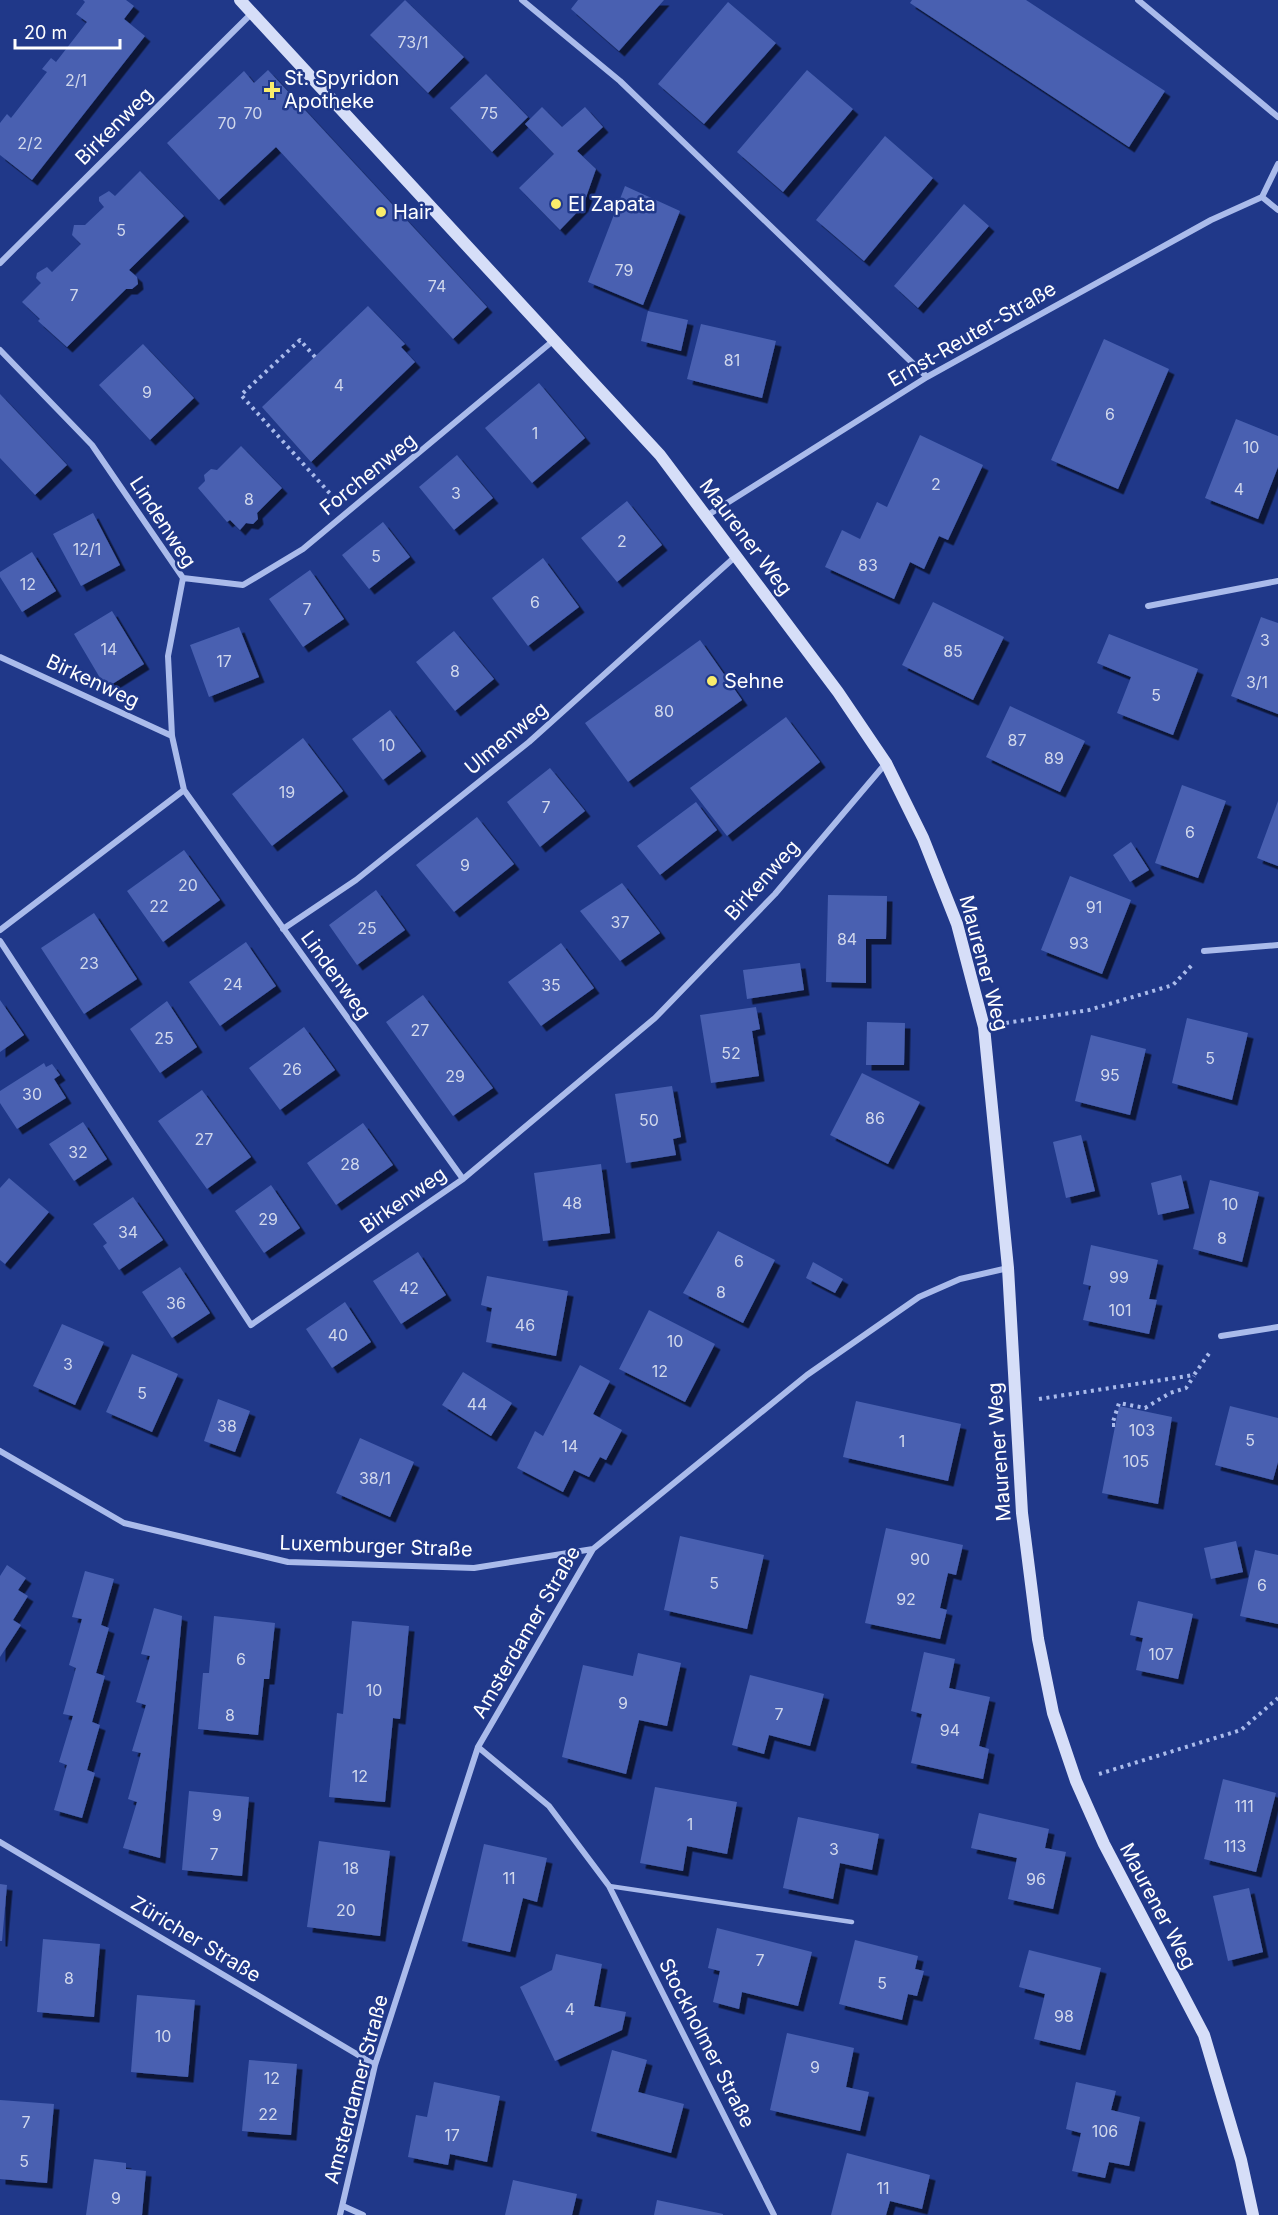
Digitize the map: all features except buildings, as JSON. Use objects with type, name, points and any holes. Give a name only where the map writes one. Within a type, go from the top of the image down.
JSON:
[{"type":"street","name":"Maurener Weg","points":[[240,0],[660,456],[708,516],[838,692],[886,763],[923,838],[957,924],[984,1027],[1008,1268],[1022,1513],[1038,1639],[1053,1713],[1076,1781],[1104,1844],[1204,2035],[1241,2160],[1253,2215]]},
{"type":"street","points":[[522,0],[620,81],[927,377]]},
{"type":"street","points":[[1138,0],[1278,117]]},
{"type":"street","name":"Birkenweg","points":[[0,263],[252,13]]},
{"type":"street","points":[[1278,164],[1262,197],[1278,210]]},
{"type":"street","name":"Ernst-Reuter-Straße","points":[[708,516],[927,377],[1210,220],[1262,197]]},
{"type":"street","name":"Forchenweg","points":[[183,578],[243,585],[303,549],[468,415],[554,340]]},
{"type":"street","name":"Lindenweg","points":[[0,350],[92,445],[183,578],[168,656],[172,736],[184,790],[463,1179]]},
{"type":"street","name":"Ulmenweg","points":[[283,929],[356,880],[529,742],[737,556]]},
{"type":"street","points":[[1148,606],[1278,581]]},
{"type":"street","name":"Birkenweg","points":[[0,657],[172,736]]},
{"type":"street","name":"Birkenweg","points":[[0,941],[251,1325],[463,1179],[655,1018],[775,894],[886,763]]},
{"type":"street","points":[[0,930],[184,790]]},
{"type":"street","points":[[1204,951],[1278,945]]},
{"type":"street","name":"Amsterdamer Straße","points":[[340,2215],[375,2065],[478,1748],[593,1549],[807,1375],[920,1297],[960,1279],[1008,1268]]},
{"type":"street","points":[[1221,1336],[1278,1327]]},
{"type":"street","name":"Luxemburger Straße","points":[[0,1451],[124,1523],[288,1562],[474,1568],[593,1549]]},
{"type":"street","name":"Stockholmer Straße","points":[[478,1748],[549,1806],[609,1886],[774,2215]]},
{"type":"street","name":"Züricher Straße","points":[[0,1842],[375,2065]]},
{"type":"street","points":[[343,2206],[363,2215]]},
{"type":"lane","points":[[609,1886],[852,1922]]},
{"type":"path","points":[[315,357],[300,340],[242,395],[346,512]]},
{"type":"path","points":[[984,1027],[1089,1010],[1173,985],[1204,951]]},
{"type":"path","points":[[1115,1425],[1112,1425],[1119,1403],[1145,1408],[1170,1393],[1186,1388],[1221,1336]]},
{"type":"path","points":[[1014,1402],[1194,1375]]},
{"type":"path","points":[[1076,1781],[1241,1730],[1278,1698]]},
{"type":"place","name":"St. Spyridon Apotheke","points":[[272,90]]},
{"type":"place","name":"El Zapata","points":[[556,204]]},
{"type":"place","name":"Hair","points":[[381,212]]},
{"type":"place","name":"Sehne","points":[[712,681]]}]
